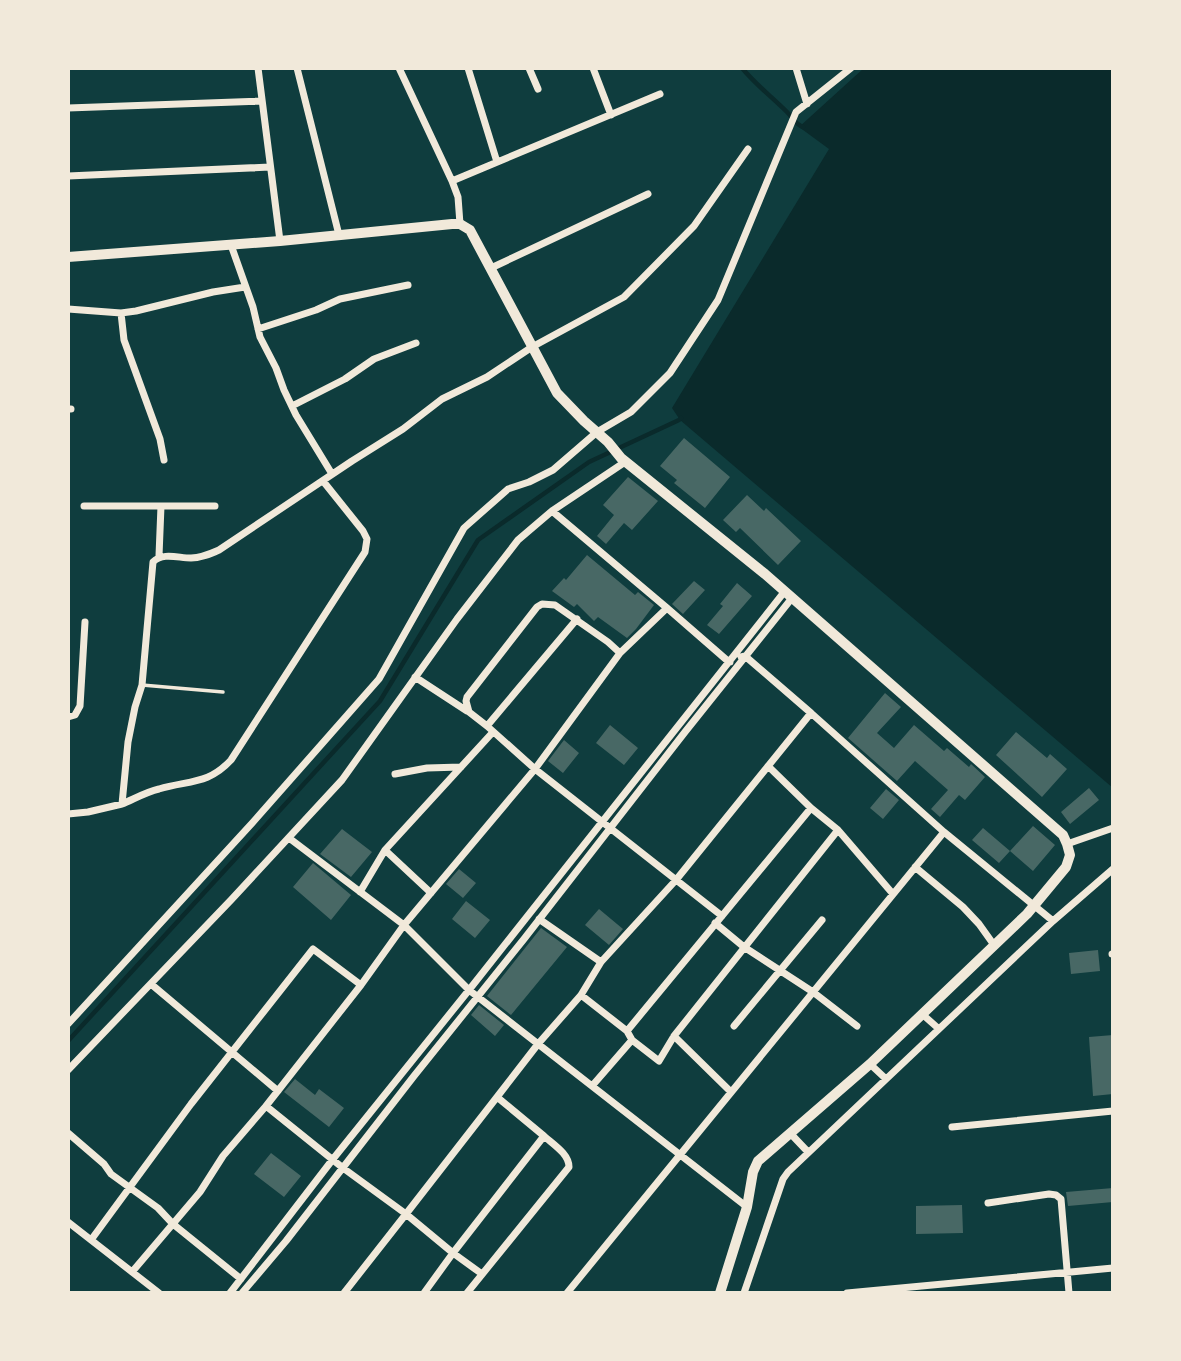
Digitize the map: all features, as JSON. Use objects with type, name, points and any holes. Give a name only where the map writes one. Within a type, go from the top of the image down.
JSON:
[{"type":"street","points":[[258,68],[280,241]]},
{"type":"street","points":[[297,68],[340,235]]},
{"type":"street","points":[[399,68],[452,181],[458,197],[460,224]]},
{"type":"street","points":[[468,68],[497,162]]},
{"type":"street","points":[[529,68],[538,89]]},
{"type":"street","points":[[593,68],[611,115]]},
{"type":"street","points":[[796,68],[807,104]]},
{"type":"street","points":[[68,1024],[380,679],[464,528],[508,489],[553,470],[597,432],[631,412],[670,373],[718,300],[796,112],[851,68]]},
{"type":"street","points":[[452,181],[660,94]]},
{"type":"street","points":[[68,108],[262,102]]},
{"type":"street","points":[[159,556],[193,558],[207,556],[219,550],[403,429],[442,399],[488,377],[532,347],[624,297],[694,226],[748,149]]},
{"type":"street","points":[[68,176],[270,167]]},
{"type":"street","points":[[491,268],[648,194]]},
{"type":"street","points":[[68,257],[460,224],[470,230],[557,393],[623,460],[789,594],[1063,835],[1070,856],[1066,867],[1038,907],[994,945],[874,1067],[794,1136],[758,1161],[753,1172],[747,1207],[720,1293]]},
{"type":"street","points":[[231,245],[253,307],[260,337],[292,407],[332,474]]},
{"type":"street","points":[[258,329],[340,299],[408,285]]},
{"type":"street","points":[[68,309],[121,313],[245,286]]},
{"type":"street","points":[[121,313],[124,340],[160,439],[164,460]]},
{"type":"street","points":[[292,407],[345,379],[374,359],[416,343]]},
{"type":"street","points":[[68,1070],[342,780],[457,619],[518,540],[552,511],[623,460]]},
{"type":"street","points":[[68,814],[122,804],[157,789],[201,780],[221,771],[231,760],[365,552],[367,539],[363,531],[323,481]]},
{"type":"street","points":[[84,506],[215,506]]},
{"type":"street","points":[[122,804],[128,742],[142,685],[153,562],[159,556],[161,506]]},
{"type":"street","points":[[552,511],[729,662]]},
{"type":"street","points":[[242,1293],[344,1168],[746,656],[789,594]]},
{"type":"street","points":[[230,1293],[333,1159],[729,662],[789,594]]},
{"type":"street","points":[[469,712],[467,697],[542,604],[555,605],[620,653]]},
{"type":"street","points":[[132,1272],[200,1192],[223,1156],[278,1091],[404,925],[535,769],[620,653],[667,608]]},
{"type":"street","points":[[360,892],[385,850],[461,767],[577,619]]},
{"type":"street","points":[[68,717],[75,716],[80,706],[85,622]]},
{"type":"street","points":[[729,662],[746,656]]},
{"type":"street","points":[[746,656],[944,832],[1051,919]]},
{"type":"street","points":[[415,677],[469,712],[535,769],[722,915]]},
{"type":"street","points":[[344,1293],[538,1044],[581,995],[601,962],[676,880],[811,713]]},
{"type":"street","points":[[768,766],[838,830],[893,894]]},
{"type":"street","points":[[395,774],[427,768],[461,767]]},
{"type":"street","points":[[627,1031],[811,808]]},
{"type":"street","points":[[1067,844],[1113,828]]},
{"type":"street","points":[[581,995],[627,1031],[632,1040],[659,1061],[674,1036],[838,830]]},
{"type":"street","points":[[567,1293],[944,832]]},
{"type":"street","points":[[289,838],[404,925],[477,996],[747,1207]]},
{"type":"street","points":[[385,850],[431,893]]},
{"type":"street","points":[[915,867],[962,907],[994,945]]},
{"type":"street","points":[[744,1293],[783,1179],[806,1150],[1051,919],[1113,869]]},
{"type":"street","points":[[539,919],[601,962]]},
{"type":"street","points":[[734,1026],[822,920]]},
{"type":"street","points":[[715,923],[744,947],[813,992],[857,1026]]},
{"type":"street","points":[[91,1240],[232,1051],[313,949],[361,985]]},
{"type":"street","points":[[151,984],[278,1091]]},
{"type":"street","points":[[925,1016],[938,1028]]},
{"type":"street","points":[[674,1036],[731,1091]]},
{"type":"street","points":[[592,1086],[632,1040]]},
{"type":"street","points":[[874,1067],[885,1078]]},
{"type":"street","points":[[467,1293],[569,1167],[566,1157],[497,1097]]},
{"type":"street","points":[[266,1106],[482,1274]]},
{"type":"street","points":[[952,1126],[1113,1111]]},
{"type":"street","points":[[68,1133],[104,1164],[111,1174],[158,1208],[173,1224],[241,1279]]},
{"type":"street","points":[[424,1293],[544,1136]]},
{"type":"street","points":[[794,1136],[806,1150]]},
{"type":"street","points":[[988,1203],[1049,1194],[1061,1199],[1069,1293]]},
{"type":"street","points":[[68,1222],[159,1293]]},
{"type":"street","points":[[847,1293],[1113,1268]]},
{"type":"lane","points":[[142,685],[223,692]]},
{"type":"water","points":[[864,68],[1113,68],[1113,788],[680,420],[672,408],[829,149],[799,127]]},
{"type":"building","points":[[684,438],[730,477],[705,508],[674,483],[677,480],[660,466]]},
{"type":"building","points":[[628,477],[658,501],[632,530],[624,523],[606,544],[597,536],[614,515],[603,505]]},
{"type":"building","points":[[747,495],[764,511],[766,508],[801,541],[778,565],[740,528],[736,532],[723,520]]},
{"type":"building","points":[[587,555],[635,595],[638,592],[654,605],[627,638],[598,617],[594,621],[577,604],[574,607],[552,591],[564,578],[566,580]]},
{"type":"building","points":[[694,581],[705,590],[683,614],[672,604]]},
{"type":"building","points":[[737,583],[752,596],[719,634],[707,625]]},
{"type":"building","points":[[885,693],[901,707],[877,733],[894,748],[914,725],[944,751],[947,748],[985,777],[965,800],[959,795],[940,817],[931,809],[948,790],[915,761],[897,781],[848,738]]},
{"type":"building","points":[[610,725],[638,748],[624,765],[596,743]]},
{"type":"building","points":[[1016,732],[1047,758],[1050,754],[1067,769],[1042,797],[996,755]]},
{"type":"building","points":[[564,740],[579,753],[563,773],[548,761]]},
{"type":"building","points":[[1089,788],[1099,800],[1070,824],[1061,812]]},
{"type":"building","points":[[886,789],[899,800],[883,819],[870,808]]},
{"type":"building","points":[[1033,826],[1055,845],[1033,871],[1010,851]]},
{"type":"building","points":[[983,828],[1010,851],[999,863],[972,840]]},
{"type":"building","points":[[342,829],[372,852],[351,877],[320,854]]},
{"type":"building","points":[[313,863],[351,895],[331,920],[293,887]]},
{"type":"building","points":[[459,869],[476,883],[463,898],[446,884]]},
{"type":"building","points":[[466,901],[490,920],[475,938],[452,919]]},
{"type":"building","points":[[599,909],[623,929],[609,945],[585,925]]},
{"type":"building","points":[[541,928],[567,947],[511,1015],[487,996]]},
{"type":"building","points":[[1098,950],[1100,971],[1071,974],[1069,953]]},
{"type":"building","points":[[479,1005],[504,1025],[495,1036],[471,1015]]},
{"type":"building","points":[[1113,1035],[1113,1094],[1093,1096],[1089,1037]]},
{"type":"building","points":[[295,1079],[315,1095],[319,1089],[344,1108],[329,1127],[284,1092]]},
{"type":"building","points":[[271,1153],[301,1176],[284,1197],[254,1174]]},
{"type":"building","points":[[1113,1188],[1113,1202],[1068,1206],[1066,1192]]},
{"type":"building","points":[[962,1205],[963,1233],[916,1234],[916,1206]]},
{"type":"waterway","points":[[742,68],[803,127]]},
{"type":"waterway","points":[[68,1041],[380,701],[478,540],[589,462],[681,418]]}]
